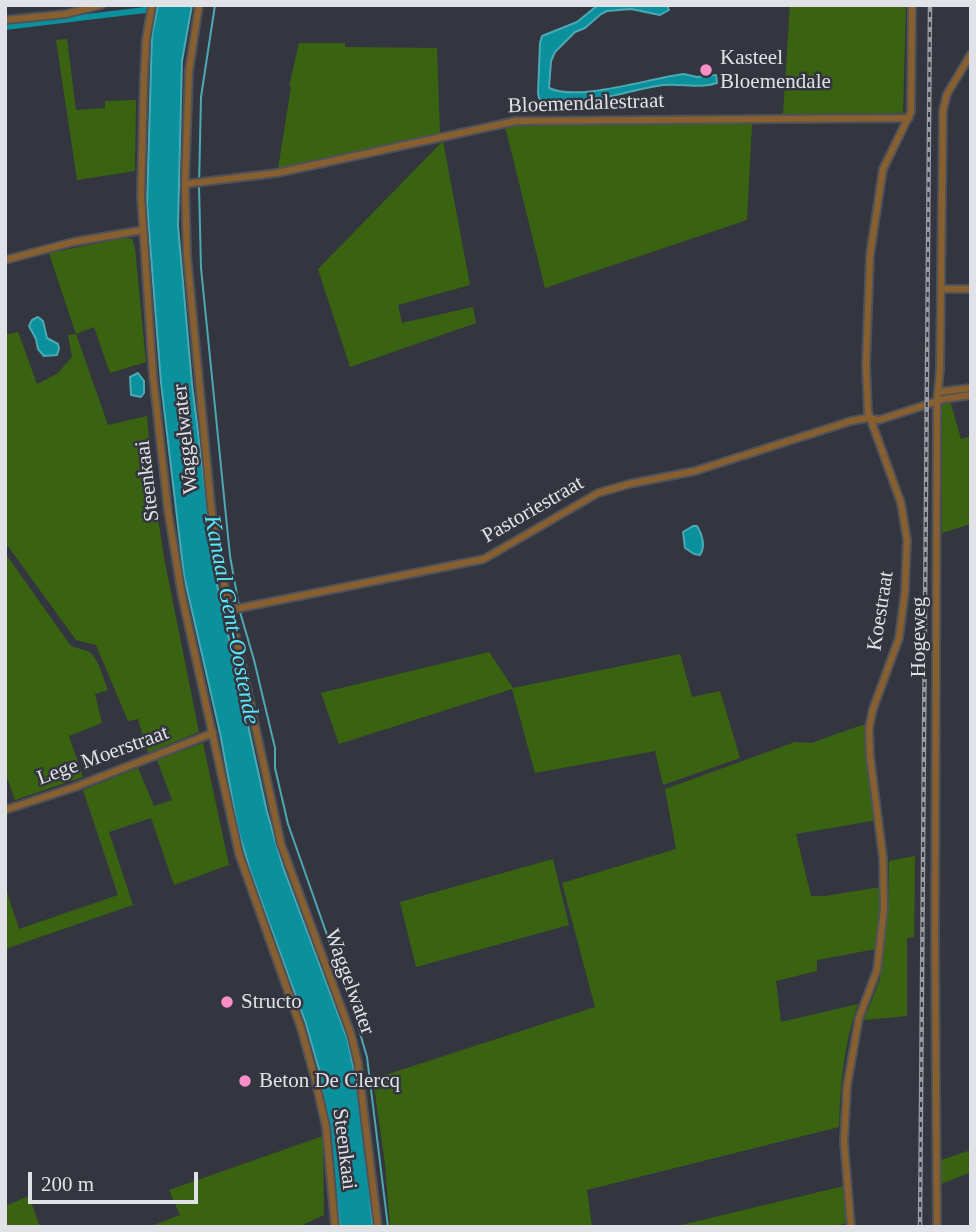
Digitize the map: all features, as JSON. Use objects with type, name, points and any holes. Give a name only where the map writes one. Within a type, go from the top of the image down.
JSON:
[{"type":"street","points":[[5,20],[66,14],[101,5]]},
{"type":"street","name":"Steenkaai","points":[[152,5],[146,40],[141,167],[153,376],[168,511],[182,596],[239,854],[302,1028],[315,1079],[326,1127],[335,1227]]},
{"type":"street","name":"Waggelwater","points":[[199,5],[189,71],[185,184],[187,255],[211,506],[236,608],[281,844],[351,1034],[358,1063],[378,1227]]},
{"type":"street","name":"Koestraat","points":[[852,1227],[844,1142],[847,1086],[859,1018],[877,970],[884,908],[883,858],[869,728],[873,709],[899,638],[904,603],[907,540],[904,512],[868,412],[866,365],[872,234],[883,169],[909,118],[912,104],[912,5]]},
{"type":"street","name":"Hogeweg","points":[[937,1227],[937,392],[940,369],[943,104],[971,54]]},
{"type":"street","name":"Bloemendalestraat","points":[[185,184],[277,173],[510,121],[909,118]]},
{"type":"street","points":[[5,260],[73,243],[143,230]]},
{"type":"street","points":[[941,289],[971,289]]},
{"type":"street","name":"Pastoriestraat","points":[[236,608],[484,559],[597,493],[695,471],[851,421],[879,420],[917,410],[971,390]]},
{"type":"street","name":"Pastoriestraat","points":[[937,392],[971,390]]},
{"type":"street","name":"Lege Moerstraat","points":[[5,810],[99,779],[213,733]]},
{"type":"green space","points":[[790,5],[906,5],[903,113],[783,114]]},
{"type":"green space","points":[[67,39],[76,110],[105,108],[105,101],[136,100],[135,171],[77,180],[56,40]]},
{"type":"green space","points":[[299,43],[345,43],[345,47],[437,48],[440,134],[278,169],[289,87]]},
{"type":"green space","points":[[752,124],[747,220],[545,288],[505,126]]},
{"type":"green space","points":[[443,141],[470,285],[398,305],[402,323],[473,307],[476,323],[350,367],[318,269]]},
{"type":"green space","points":[[124,238],[132,239],[146,362],[110,373],[94,327],[76,334],[49,253]]},
{"type":"green space","points":[[18,332],[37,384],[57,374],[72,357],[68,335],[76,334],[108,425],[147,416],[164,558],[199,732],[148,753],[138,719],[128,721],[96,645],[76,640],[5,542],[5,335]]},
{"type":"green space","points":[[950,401],[961,439],[971,436],[971,524],[942,533],[941,406]]},
{"type":"green space","points":[[5,553],[71,646],[90,652],[97,661],[108,690],[95,694],[102,723],[69,736],[83,777],[15,800],[5,772]]},
{"type":"green space","points":[[489,652],[513,688],[680,654],[692,697],[720,691],[740,758],[663,785],[655,751],[535,773],[512,689],[339,744],[321,693]]},
{"type":"green space","points":[[865,725],[866,755],[877,820],[796,834],[811,896],[882,887],[876,949],[817,960],[817,971],[776,981],[781,1022],[858,1004],[844,1065],[839,1127],[587,1190],[592,1227],[390,1227],[385,1164],[373,1079],[595,1007],[562,883],[676,849],[665,789],[795,742],[811,743]]},
{"type":"green space","points":[[203,743],[229,865],[174,885],[151,818],[109,832],[133,905],[5,949],[5,886],[19,929],[118,895],[83,790],[138,768],[154,806],[172,800],[157,760]]},
{"type":"green space","points":[[915,856],[914,937],[907,938],[907,1016],[864,1020],[880,979],[889,891],[889,861]]},
{"type":"green space","points":[[553,859],[569,925],[416,967],[400,902]]},
{"type":"green space","points":[[323,1136],[324,1215],[298,1227],[149,1227],[180,1215],[169,1190]]},
{"type":"green space","points":[[971,1150],[971,1176],[969,1173],[941,1184],[941,1160]]},
{"type":"green space","points":[[844,1186],[847,1223],[832,1227],[673,1227]]},
{"type":"green space","points":[[29,1196],[40,1227],[5,1227],[5,1206]]},
{"type":"water","points":[[158,5],[192,5],[182,61],[178,226],[192,384],[217,584],[267,812],[283,867],[347,1038],[360,1108],[373,1227],[340,1227],[320,1073],[306,1024],[238,830],[220,733],[184,576],[161,383],[147,205],[152,35]]},
{"type":"water","points":[[598,5],[667,5],[669,10],[660,15],[631,9],[601,14],[585,28],[575,32],[555,52],[551,61],[549,88],[562,92],[595,91],[684,74],[697,77],[716,75],[717,83],[704,86],[663,85],[587,101],[543,103],[538,93],[542,36],[577,22]]},
{"type":"water","points":[[38,317],[43,321],[47,338],[58,344],[57,355],[44,356],[38,349],[29,326],[32,320]]},
{"type":"water","points":[[138,373],[144,381],[144,393],[141,397],[131,395],[130,377]]},
{"type":"water","points":[[697,526],[702,536],[703,548],[700,555],[685,548],[683,532]]},
{"type":"waterway","name":"Kanaal Gent-Oostende","points":[[215,5],[201,97],[201,268],[230,556],[239,606]]},
{"type":"waterway","points":[[5,27],[145,10]]},
{"type":"waterway","points":[[369,150],[487,124]]},
{"type":"waterway","points":[[270,171],[319,161]]},
{"type":"waterway","name":"Kanaal Gent-Oostende","points":[[240,612],[275,748],[275,768],[288,824],[352,1006],[367,1057],[388,1227]]},
{"type":"railway","points":[[920,1227],[930,5]]},
{"type":"place","name":"Kasteel Bloemendale","points":[[706,70]]},
{"type":"place","name":"Structo","points":[[227,1002]]},
{"type":"place","name":"Beton De Clercq","points":[[245,1081]]}]
